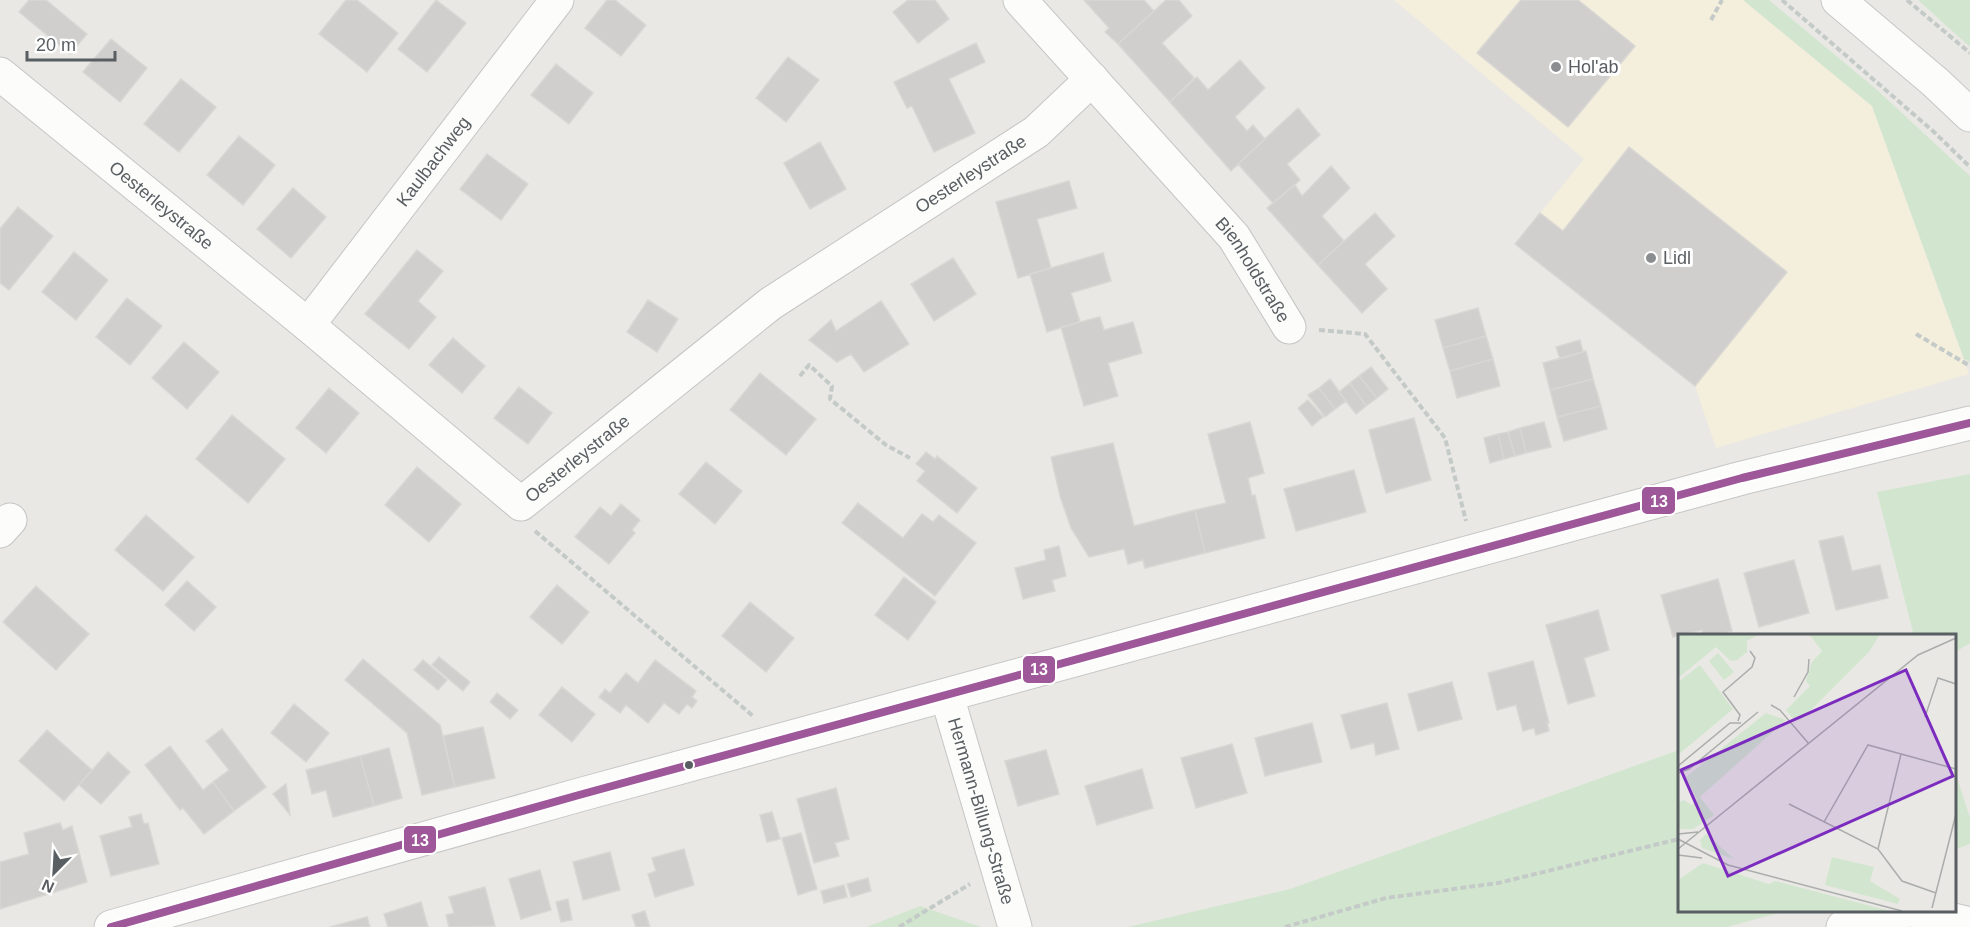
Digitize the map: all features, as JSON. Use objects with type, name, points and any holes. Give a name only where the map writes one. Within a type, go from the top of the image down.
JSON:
[{"type":"street","name":"Kaulbachweg","points":[[308,325],[557,0]]},
{"type":"street","name":"Bienholdstraße","points":[[1020,0],[1234,237],[1289,327]]},
{"type":"street","points":[[1838,0],[1935,82],[1970,115]]},
{"type":"street","name":"Oesterleystraße","points":[[0,74],[308,325],[521,504],[770,304],[1036,132],[1092,79]]},
{"type":"street","points":[[111,927],[765,744],[1474,550],[1742,478],[1970,423]]},
{"type":"street","name":"Hermann-Billung-Straße","points":[[947,696],[1015,927]]},
{"type":"street","points":[[1843,927],[1902,912]]},
{"type":"street","points":[[1919,912],[1970,924]]},
{"type":"path","points":[[1711,20],[1722,0]]},
{"type":"path","points":[[1782,0],[1934,132],[1970,167]]},
{"type":"path","points":[[1907,0],[1970,52]]},
{"type":"path","name":"Bienholdstraße","points":[[1289,327],[1365,334],[1445,438],[1474,550]]},
{"type":"path","points":[[1916,334],[1970,366]]},
{"type":"path","points":[[800,376],[809,365],[832,386],[830,399],[886,445],[910,458]]},
{"type":"path","points":[[521,504],[529,526],[752,715],[765,744]]},
{"type":"path","points":[[1285,927],[1386,898],[1498,883],[1678,839]]},
{"type":"path","points":[[899,927],[965,886],[999,873]]},
{"type":"shaded area","points":[[1394,0],[1743,0],[1872,106],[1969,374],[1716,448],[1695,386],[1515,244],[1584,159]]},
{"type":"green space","points":[[1743,0],[1769,0],[1876,89],[1970,176],[1970,362],[1964,359],[1872,106]]},
{"type":"green space","points":[[1918,0],[1970,0],[1970,47]]},
{"type":"green space","points":[[1970,474],[1970,643],[1955,652],[1955,634],[1913,634],[1877,492]]},
{"type":"green space","points":[[1678,750],[1678,912],[1781,912],[1727,927],[1128,927],[1290,889]]},
{"type":"green space","points":[[1955,771],[1970,818],[1970,844],[1955,850]]},
{"type":"green space","points":[[920,906],[981,927],[867,927]]},
{"type":"building","points":[[29,0],[46,0],[87,34],[70,54],[19,12]]},
{"type":"building","points":[[346,0],[357,0],[398,33],[367,72],[319,34]]},
{"type":"building","points":[[436,0],[466,23],[427,72],[398,49]]},
{"type":"building","points":[[607,0],[615,0],[646,25],[621,56],[585,28]]},
{"type":"building","points":[[908,0],[935,0],[949,19],[918,43],[893,12]]},
{"type":"building","points":[[1084,0],[1144,0],[1154,11],[1118,44],[1105,32],[1109,28]]},
{"type":"building","points":[[1166,0],[1179,0],[1192,16],[1162,43],[1194,78],[1170,102],[1118,44]]},
{"type":"building","name":"Hol'ab","points":[[1521,0],[1578,0],[1635,46],[1568,127],[1477,53]]},
{"type":"building","points":[[111,39],[147,68],[120,102],[83,72]]},
{"type":"building","points":[[976,43],[985,62],[949,79],[975,133],[934,152],[912,106],[907,108],[894,82]]},
{"type":"building","points":[[788,57],[819,80],[786,122],[756,98]]},
{"type":"building","points":[[1240,60],[1265,88],[1235,117],[1247,131],[1253,125],[1265,139],[1231,171],[1170,102],[1197,77],[1208,90]]},
{"type":"building","points":[[556,64],[593,93],[569,124],[531,95]]},
{"type":"building","points":[[181,79],[216,107],[179,152],[144,124]]},
{"type":"building","points":[[1298,108],[1320,135],[1287,164],[1300,180],[1273,203],[1238,164]]},
{"type":"building","points":[[239,136],[275,165],[243,205],[207,175]]},
{"type":"building","points":[[820,142],[846,189],[810,209],[784,163]]},
{"type":"building","name":"Lidl","points":[[1629,147],[1787,272],[1695,386],[1515,244],[1540,213],[1563,231]]},
{"type":"building","points":[[487,154],[528,184],[501,220],[460,189]]},
{"type":"building","points":[[1331,166],[1350,188],[1322,216],[1344,241],[1318,265],[1267,208],[1295,185],[1302,196]]},
{"type":"building","points":[[1069,181],[1077,208],[1037,219],[1051,268],[1018,278],[996,202]]},
{"type":"building","points":[[293,188],[326,217],[291,258],[257,229]]},
{"type":"building","points":[[18,207],[53,236],[9,290],[0,283],[0,229]]},
{"type":"building","points":[[1375,213],[1395,236],[1365,264],[1387,289],[1362,313],[1318,265]]},
{"type":"building","points":[[417,250],[443,271],[418,301],[436,317],[409,349],[365,314]]},
{"type":"building","points":[[74,252],[108,280],[76,320],[42,292]]},
{"type":"building","points":[[1103,253],[1111,281],[1071,293],[1080,322],[1047,332],[1030,274]]},
{"type":"building","points":[[953,258],[976,294],[934,321],[911,284]]},
{"type":"building","points":[[127,298],[162,326],[130,365],[96,337]]},
{"type":"building","points":[[648,300],[678,319],[657,352],[627,332]]},
{"type":"building","points":[[881,301],[909,344],[864,372],[851,354],[837,362],[809,340],[831,320],[836,331]]},
{"type":"building","points":[[1478,308],[1486,336],[1443,348],[1435,320]]},
{"type":"building","points":[[1100,317],[1104,330],[1133,322],[1142,353],[1108,363],[1118,396],[1084,406],[1061,327]]},
{"type":"building","points":[[1486,336],[1493,359],[1450,371],[1443,348]]},
{"type":"building","points":[[453,338],[485,366],[462,393],[429,365]]},
{"type":"building","points":[[1580,340],[1583,352],[1560,359],[1556,347]]},
{"type":"building","points":[[184,342],[219,372],[187,409],[152,378]]},
{"type":"building","points":[[1586,351],[1593,379],[1550,390],[1543,363]]},
{"type":"building","points":[[1493,359],[1500,386],[1457,398],[1450,371]]},
{"type":"building","points":[[1371,367],[1388,389],[1377,398],[1359,376]]},
{"type":"building","points":[[760,373],[816,419],[786,455],[730,410]]},
{"type":"building","points":[[1359,376],[1377,398],[1366,406],[1350,383]]},
{"type":"building","points":[[1330,379],[1346,401],[1335,409],[1319,388]]},
{"type":"building","points":[[1593,379],[1601,406],[1557,417],[1550,390]]},
{"type":"building","points":[[1350,383],[1366,406],[1356,414],[1339,392]]},
{"type":"building","points":[[519,387],[552,413],[528,444],[494,418]]},
{"type":"building","points":[[329,388],[359,413],[326,453],[296,428]]},
{"type":"building","points":[[1319,388],[1335,409],[1325,417],[1308,395]]},
{"type":"building","points":[[1308,400],[1323,417],[1312,426],[1298,408]]},
{"type":"building","points":[[1601,406],[1607,429],[1564,441],[1557,417]]},
{"type":"building","points":[[232,415],[285,459],[248,503],[196,459]]},
{"type":"building","points":[[1414,418],[1431,480],[1386,493],[1369,430]]},
{"type":"building","points":[[1250,422],[1264,473],[1248,478],[1252,496],[1255,495],[1265,538],[1205,553],[1195,510],[1226,503],[1208,434]]},
{"type":"building","points":[[1544,422],[1551,447],[1526,453],[1520,428]]},
{"type":"building","points":[[1520,428],[1526,453],[1515,456],[1508,432]]},
{"type":"building","points":[[1508,432],[1515,456],[1504,459],[1498,434]]},
{"type":"building","points":[[1498,434],[1504,459],[1490,463],[1484,438]]},
{"type":"building","points":[[1113,443],[1134,526],[1195,510],[1205,553],[1145,568],[1143,560],[1128,564],[1124,549],[1089,557],[1071,528],[1060,496],[1051,457]]},
{"type":"building","points":[[926,452],[935,459],[937,456],[977,488],[957,513],[917,481],[925,471],[916,464]]},
{"type":"building","points":[[706,462],[742,491],[715,524],[679,494]]},
{"type":"building","points":[[417,467],[461,504],[429,542],[385,505]]},
{"type":"building","points":[[1354,470],[1366,512],[1296,531],[1284,489]]},
{"type":"building","points":[[858,503],[903,538],[922,514],[933,522],[939,515],[976,543],[935,596],[842,523]]},
{"type":"building","points":[[621,504],[640,520],[632,530],[635,533],[609,564],[575,537],[600,507],[611,516]]},
{"type":"building","points":[[146,515],[194,557],[163,591],[115,550]]},
{"type":"building","points":[[1843,536],[1852,571],[1880,565],[1888,598],[1836,610],[1819,541]]},
{"type":"building","points":[[1059,546],[1066,576],[1052,580],[1055,591],[1023,599],[1015,568],[1046,560],[1044,550]]},
{"type":"building","points":[[1794,560],[1809,613],[1759,627],[1744,573]]},
{"type":"building","points":[[904,577],[936,602],[908,640],[875,615]]},
{"type":"building","points":[[1718,579],[1732,631],[1703,634],[1702,630],[1673,637],[1661,595]]},
{"type":"building","points":[[187,581],[216,607],[194,631],[165,605]]},
{"type":"building","points":[[557,585],[589,612],[562,644],[530,617]]},
{"type":"building","points":[[36,586],[89,634],[56,670],[3,622]]},
{"type":"building","points":[[750,602],[794,638],[766,672],[722,636]]},
{"type":"building","points":[[1598,610],[1609,650],[1584,658],[1595,696],[1568,704],[1546,625]]},
{"type":"building","points":[[439,657],[470,682],[463,691],[432,665]]},
{"type":"building","points":[[363,659],[440,725],[455,787],[422,795],[407,733],[345,680]]},
{"type":"building","points":[[423,660],[447,680],[438,690],[414,670]]},
{"type":"building","points":[[655,660],[696,691],[692,697],[697,701],[692,708],[687,704],[679,714],[664,703],[648,723],[626,705],[620,713],[599,697],[605,689],[610,693],[626,673],[638,683]]},
{"type":"building","points":[[1533,661],[1549,723],[1547,723],[1549,731],[1536,735],[1534,728],[1523,731],[1516,705],[1497,710],[1488,673]]},
{"type":"building","points":[[1452,682],[1462,719],[1418,731],[1408,694]]},
{"type":"building","points":[[562,687],[595,714],[572,742],[539,715]]},
{"type":"building","points":[[497,693],[518,710],[510,719],[490,702]]},
{"type":"building","points":[[1387,703],[1399,749],[1376,755],[1374,743],[1351,749],[1341,715]]},
{"type":"building","points":[[294,704],[329,733],[306,762],[271,733]]},
{"type":"building","points":[[1312,723],[1322,762],[1265,776],[1255,738]]},
{"type":"building","points":[[483,727],[495,778],[455,787],[443,736]]},
{"type":"building","points":[[222,729],[266,787],[234,811],[213,782],[229,770],[206,741]]},
{"type":"building","points":[[47,730],[92,770],[64,801],[19,761]]},
{"type":"building","points":[[1232,744],[1247,793],[1196,808],[1181,758]]},
{"type":"building","points":[[170,746],[203,790],[213,782],[234,811],[204,834],[183,808],[180,810],[145,765]]},
{"type":"building","points":[[389,748],[402,798],[374,806],[360,756]]},
{"type":"building","points":[[1046,750],[1059,794],[1018,806],[1005,761]]},
{"type":"building","points":[[108,752],[130,772],[101,804],[79,785]]},
{"type":"building","points":[[360,756],[374,806],[333,817],[326,790],[312,794],[306,770]]},
{"type":"building","points":[[1142,769],[1153,808],[1097,825],[1085,786]]},
{"type":"building","points":[[286,784],[290,815],[273,794]]},
{"type":"building","points":[[836,788],[849,839],[835,843],[839,856],[814,863],[797,799]]},
{"type":"building","points":[[772,812],[780,839],[767,842],[760,815]]},
{"type":"building","points":[[141,814],[144,824],[148,823],[159,864],[111,876],[100,836],[132,827],[129,817]]},
{"type":"building","points":[[60,823],[63,830],[72,826],[87,882],[0,909],[0,862],[29,854],[24,833]]},
{"type":"building","points":[[801,833],[817,889],[798,895],[782,838]]},
{"type":"building","points":[[684,849],[694,885],[655,897],[648,874],[656,871],[652,858]]},
{"type":"building","points":[[610,852],[620,890],[583,900],[573,862]]},
{"type":"building","points":[[540,870],[551,910],[521,919],[509,879]]},
{"type":"building","points":[[868,878],[871,891],[851,897],[847,884]]},
{"type":"building","points":[[844,885],[847,897],[824,903],[821,891]]},
{"type":"building","points":[[485,887],[495,926],[449,927],[446,915],[454,913],[449,897]]},
{"type":"building","points":[[568,899],[572,920],[561,922],[556,902]]},
{"type":"building","points":[[421,902],[428,927],[388,927],[384,914]]},
{"type":"building","points":[[645,911],[650,927],[636,927],[632,915]]},
{"type":"building","points":[[367,917],[370,927],[330,927]]},
{"type":"transit line","name":"13","points":[[111,927],[579,795],[1742,478],[1970,423]]},
{"type":"place","name":"Hol'ab","points":[[1556,67]]},
{"type":"place","name":"Lidl","points":[[1651,258]]}]
